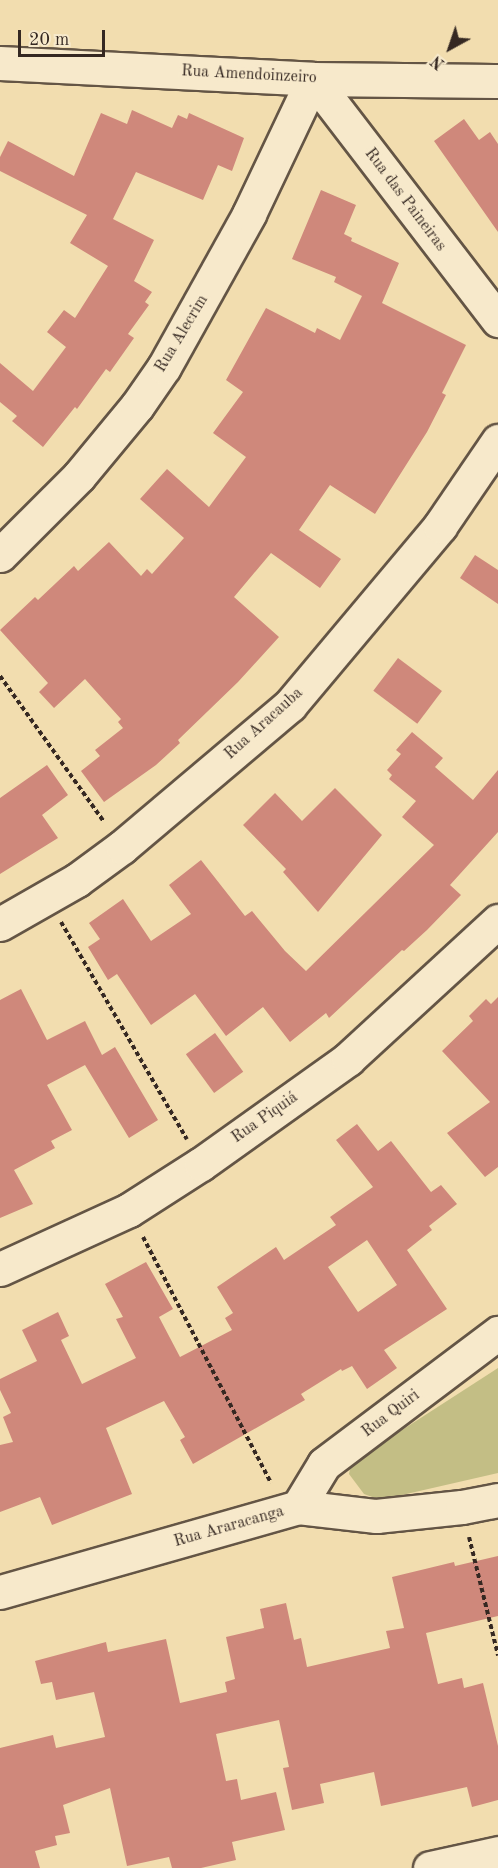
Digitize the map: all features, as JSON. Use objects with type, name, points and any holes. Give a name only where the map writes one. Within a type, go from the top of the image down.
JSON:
[{"type":"street","name":"Rua Amendoinzeiro","points":[[0,63],[313,79],[498,81]]},
{"type":"street","name":"Rua das Paineiras","points":[[313,79],[498,320]]},
{"type":"street","name":"Rua Alecrim","points":[[0,555],[79,476],[137,406],[164,367],[249,214],[313,79]]},
{"type":"street","name":"Rua Aracauba","points":[[0,924],[46,898],[122,847],[290,705],[440,526],[498,441]]},
{"type":"street","name":"Rua Piquiá","points":[[0,1269],[129,1210],[201,1164],[348,1059],[498,921]]},
{"type":"street","name":"Rua Quiri","points":[[292,1509],[324,1464],[498,1333]]},
{"type":"street","name":"Rua Araracanga","points":[[0,1592],[292,1509],[376,1516],[462,1507],[498,1500]]},
{"type":"street","points":[[430,1868],[498,1853]]},
{"type":"path","points":[[0,676],[122,847]]},
{"type":"path","points":[[46,898],[201,1164]]},
{"type":"path","points":[[129,1210],[292,1509]]},
{"type":"path","points":[[462,1507],[498,1655]]},
{"type":"shaded area","points":[[498,1368],[498,1473],[402,1495],[375,1498],[364,1494],[349,1474],[351,1463]]},
{"type":"building","points":[[132,110],[172,128],[178,115],[187,119],[189,113],[244,138],[232,171],[218,165],[203,200],[136,172],[113,219],[154,240],[134,281],[152,292],[145,302],[149,305],[128,334],[134,338],[110,372],[106,369],[77,409],[75,407],[43,447],[12,421],[17,416],[0,402],[0,363],[33,391],[66,347],[47,332],[64,310],[75,318],[108,266],[70,243],[87,215],[0,171],[0,157],[8,141],[74,176],[101,113],[127,124]]},
{"type":"building","points":[[464,119],[479,140],[490,132],[498,144],[498,232],[434,141]]},
{"type":"building","points":[[321,190],[356,205],[344,234],[352,238],[351,241],[399,263],[382,303],[466,345],[442,393],[446,395],[427,432],[375,514],[330,485],[299,530],[341,559],[320,588],[271,553],[234,597],[279,637],[238,682],[178,740],[180,743],[156,765],[104,802],[81,771],[100,756],[95,750],[123,728],[118,722],[121,719],[85,679],[54,708],[39,692],[48,683],[0,630],[35,597],[38,600],[74,566],[78,571],[109,542],[141,576],[147,569],[152,574],[184,538],[140,499],[167,469],[209,507],[246,457],[213,433],[243,392],[226,380],[266,308],[315,333],[317,328],[340,340],[362,296],[334,282],[336,277],[292,259]]},
{"type":"building","points":[[475,555],[498,570],[498,604],[460,578]]},
{"type":"building","points":[[398,658],[442,691],[417,724],[373,691]]},
{"type":"building","points":[[412,732],[443,758],[435,767],[473,800],[498,770],[498,832],[450,885],[461,895],[427,930],[404,951],[402,950],[329,1018],[326,1013],[290,1042],[263,1007],[226,1036],[195,994],[151,1025],[117,974],[108,980],[88,947],[100,939],[89,923],[123,899],[151,941],[191,914],[169,885],[201,860],[245,916],[252,911],[285,951],[306,971],[434,845],[402,817],[416,801],[389,779],[392,775],[387,770],[401,754],[396,750]]},
{"type":"building","points":[[47,765],[68,795],[42,815],[58,838],[0,874],[0,798]]},
{"type":"building","points":[[335,788],[382,835],[318,912],[283,872],[286,869],[243,825],[275,793],[302,821]]},
{"type":"building","points":[[21,989],[47,1040],[85,1021],[102,1055],[115,1047],[158,1120],[129,1138],[85,1065],[47,1085],[72,1130],[51,1141],[55,1148],[14,1170],[33,1204],[0,1218],[0,1000]]},
{"type":"building","points":[[498,997],[498,1167],[485,1177],[447,1133],[490,1102],[442,1051],[473,1021],[469,1016],[486,999],[491,1004]]},
{"type":"building","points":[[215,1033],[243,1072],[214,1093],[186,1054]]},
{"type":"building","points":[[357,1124],[378,1151],[391,1141],[431,1192],[441,1185],[457,1204],[429,1226],[432,1230],[407,1250],[447,1309],[384,1350],[397,1368],[367,1389],[352,1366],[342,1371],[341,1369],[301,1394],[305,1400],[193,1464],[180,1440],[185,1437],[164,1401],[106,1428],[132,1494],[52,1525],[40,1497],[0,1512],[0,1445],[13,1442],[3,1417],[11,1413],[0,1390],[0,1379],[37,1361],[22,1330],[58,1312],[69,1336],[61,1340],[82,1384],[136,1358],[116,1319],[123,1317],[105,1284],[146,1262],[173,1309],[159,1317],[180,1357],[232,1330],[225,1318],[233,1313],[217,1287],[276,1247],[284,1260],[336,1225],[330,1217],[373,1187],[336,1140]],"holes":[[[367,1240],[397,1285],[358,1312],[328,1267]]]},
{"type":"building","points":[[498,1556],[498,1616],[426,1633],[438,1684],[462,1678],[464,1688],[483,1683],[498,1746],[498,1800],[472,1807],[467,1787],[381,1806],[374,1772],[320,1784],[324,1803],[292,1810],[283,1768],[289,1767],[279,1720],[216,1734],[226,1781],[237,1779],[241,1800],[276,1792],[285,1830],[232,1842],[236,1860],[201,1868],[172,1868],[169,1857],[127,1866],[110,1788],[63,1805],[70,1833],[55,1836],[57,1845],[35,1851],[40,1868],[0,1868],[0,1748],[53,1735],[56,1748],[105,1737],[94,1692],[56,1700],[52,1682],[41,1684],[35,1661],[106,1642],[108,1652],[166,1639],[180,1703],[227,1692],[225,1682],[235,1679],[226,1637],[264,1628],[260,1609],[286,1603],[294,1640],[301,1638],[307,1667],[390,1648],[386,1631],[404,1628],[392,1577],[454,1562],[455,1566]]}]
